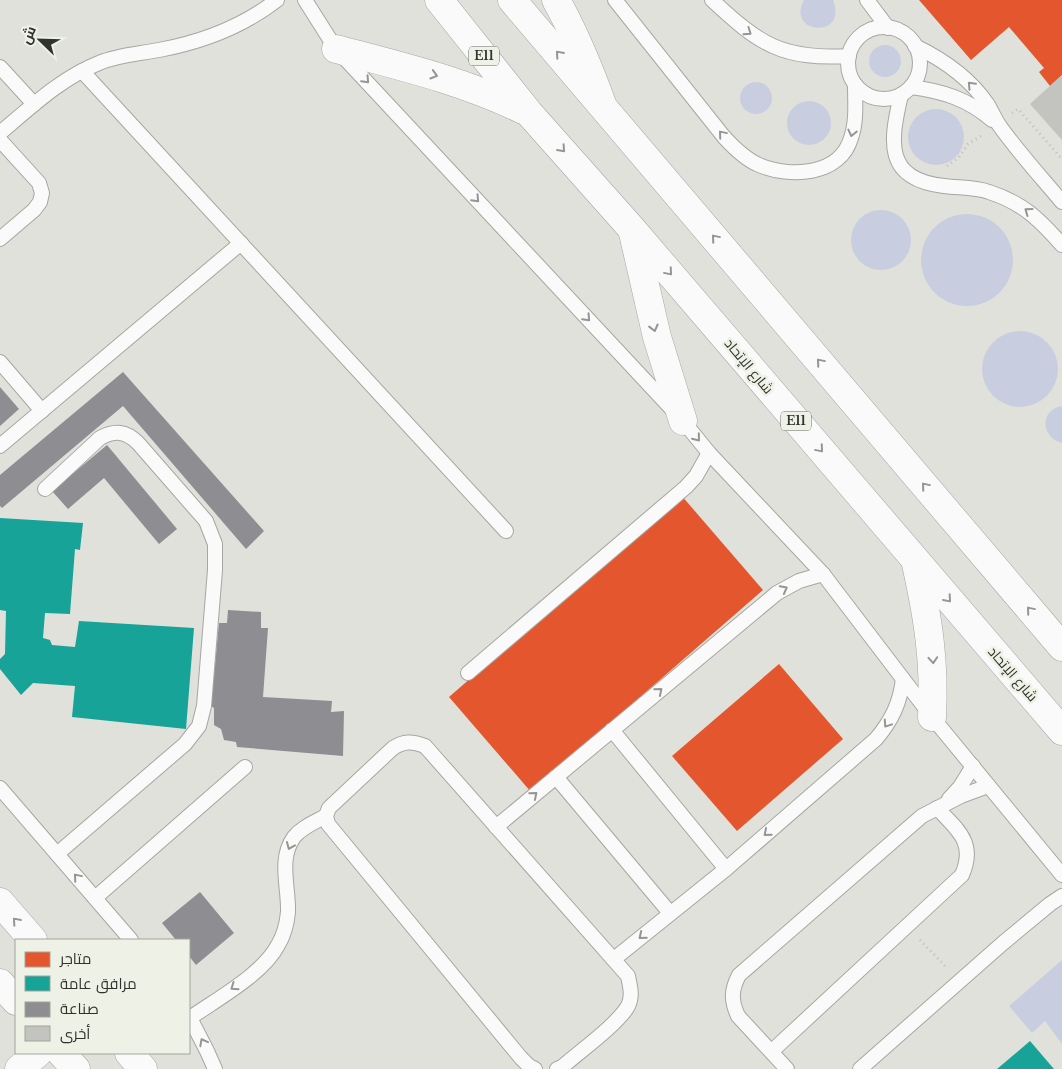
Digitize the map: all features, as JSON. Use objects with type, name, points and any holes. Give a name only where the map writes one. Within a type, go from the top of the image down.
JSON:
[{"type":"main road","name":"شارع الإتحاد","points":[[439,0],[529,113],[632,229],[1062,730]]},
{"type":"main road","points":[[512,0],[1062,647]]},
{"type":"main road","points":[[556,0],[586,60],[602,104]]},
{"type":"main road","points":[[336,49],[460,83],[494,96],[529,113]]},
{"type":"main road","points":[[632,229],[657,337],[684,421]]},
{"type":"main road","points":[[915,560],[927,615],[932,653],[934,683],[932,717]]},
{"type":"main road","points":[[0,902],[32,939]]},
{"type":"main road","points":[[0,982],[15,1000]]},
{"type":"main road","points":[[19,1069],[37,1054]]},
{"type":"main road","points":[[62,1054],[76,1069]]},
{"type":"main road","points":[[130,1054],[143,1069]]},
{"type":"lane","points":[[0,133],[61,82],[82,70],[118,57],[194,42],[231,29],[265,10],[277,0]]},
{"type":"lane","points":[[305,0],[336,49],[684,421],[709,453],[823,574],[932,717],[1062,875]]},
{"type":"lane","points":[[615,0],[739,153],[758,165],[780,172],[802,172],[822,169],[840,157],[851,140],[855,119],[855,85],[849,71],[849,56],[853,46],[859,37],[868,31],[878,28],[899,31],[908,37],[915,46],[919,60],[918,74],[906,91],[893,126],[893,149],[903,169],[920,182],[987,191],[1010,199],[1031,212],[1062,245]]},
{"type":"lane","points":[[712,0],[747,32],[770,46],[796,54],[822,57],[849,56]]},
{"type":"lane","points":[[867,0],[888,28]]},
{"type":"lane","points":[[915,46],[936,56],[972,86],[987,104],[999,125],[1062,202]]},
{"type":"lane","points":[[0,67],[34,104]]},
{"type":"lane","points":[[82,70],[506,530]]},
{"type":"lane","points":[[855,85],[864,93],[876,98],[888,99],[906,91],[936,91],[959,98],[980,110],[999,125]]},
{"type":"lane","points":[[0,140],[39,183],[42,193],[40,202],[34,210],[0,239]]},
{"type":"lane","points":[[0,446],[241,243]]},
{"type":"lane","points":[[0,362],[42,411]]},
{"type":"lane","points":[[45,489],[100,438],[110,433],[120,432],[130,436],[138,444],[206,521],[215,544],[215,570],[205,696],[199,726],[185,744],[58,854]]},
{"type":"lane","points":[[468,673],[686,487],[696,476],[709,453]]},
{"type":"lane","points":[[496,827],[777,593],[799,581],[823,574]]},
{"type":"lane","points":[[614,959],[726,869],[876,738],[887,726],[895,711],[901,696],[904,679]]},
{"type":"lane","points":[[612,730],[726,869]]},
{"type":"lane","points":[[535,1069],[529,1066],[508,1042],[328,824],[326,816],[329,808],[335,801],[392,748],[402,742],[414,742],[425,746],[628,976],[632,990],[628,1005],[620,1017],[562,1067],[557,1069]]},
{"type":"lane","points":[[940,806],[960,787],[973,766]]},
{"type":"lane","points":[[95,898],[246,767]]},
{"type":"lane","points":[[556,777],[670,913]]},
{"type":"lane","points":[[787,1069],[738,1016],[732,995],[734,984],[740,975],[922,816],[940,806],[988,786]]},
{"type":"lane","points":[[0,788],[130,939]]},
{"type":"lane","points":[[772,1051],[962,875],[968,863],[968,850],[964,838],[940,806]]},
{"type":"lane","points":[[190,1016],[255,972],[268,960],[278,946],[285,929],[288,912],[286,859],[289,847],[294,837],[303,829],[326,816]]},
{"type":"lane","points":[[860,1069],[1043,909],[1062,896]]},
{"type":"lane","points":[[190,1019],[214,1069]]},
{"type":"path","points":[[907,926],[959,982]]},
{"type":"shaded area","points":[[804,0],[833,0],[836,13],[833,21],[826,26],[817,28],[809,26],[803,20],[800,12]]},
{"type":"shaded area","points":[[885,45],[896,50],[901,61],[896,72],[885,77],[874,72],[869,61],[874,50]]},
{"type":"shaded area","points":[[756,82],[762,83],[767,87],[771,92],[771,104],[767,109],[762,113],[756,114],[750,113],[745,109],[741,104],[740,98],[741,92],[745,87],[750,83]]},
{"type":"shaded area","points":[[805,101],[813,101],[825,107],[831,123],[825,139],[813,145],[805,145],[793,139],[787,127],[787,119],[793,107]]},
{"type":"shaded area","points":[[930,109],[942,109],[956,117],[964,131],[962,148],[956,157],[942,165],[930,165],[920,160],[913,153],[908,143],[908,131],[913,121],[920,114]]},
{"type":"shaded area","points":[[875,210],[887,210],[903,218],[909,228],[911,240],[909,252],[903,262],[887,270],[875,270],[859,262],[851,246],[851,234],[859,218]]},
{"type":"shaded area","points":[[967,214],[985,218],[999,228],[1009,242],[1013,260],[1009,278],[999,292],[985,302],[967,306],[949,302],[935,292],[925,278],[921,260],[925,242],[935,228],[949,218]]},
{"type":"shaded area","points":[[1020,331],[1034,334],[1047,342],[1055,355],[1058,369],[1055,383],[1047,396],[1034,404],[1020,407],[1006,404],[993,396],[985,383],[982,369],[985,355],[993,342],[1006,334]]},
{"type":"shaded area","points":[[1062,406],[1062,443],[1050,436],[1047,430],[1046,418],[1049,413]]},
{"type":"shaded area","points":[[1062,960],[1062,1044],[1045,1021],[1032,1033],[1009,1006]]},
{"type":"building: متاجر","points":[[919,0],[1062,0],[1062,75],[1050,86],[1039,72],[1044,68],[1009,27],[971,60]]},
{"type":"building: متاجر","points":[[681,495],[763,590],[531,792],[449,697]]},
{"type":"building: متاجر","points":[[779,664],[843,739],[737,831],[672,756]]},
{"type":"building: مرافق عامة","points":[[0,518],[83,523],[80,550],[75,549],[70,614],[45,613],[43,638],[50,640],[52,645],[75,647],[79,621],[194,628],[186,729],[72,717],[75,686],[33,683],[21,695],[0,669],[0,659],[5,654],[6,611],[0,610]]},
{"type":"building: مرافق عامة","points":[[1030,1041],[1054,1069],[997,1069]]},
{"type":"building: صناعة","points":[[123,372],[264,531],[246,549],[123,406],[2,508],[0,506],[0,475]]},
{"type":"building: صناعة","points":[[0,387],[19,409],[0,426]]},
{"type":"building: صناعة","points":[[107,445],[177,529],[159,544],[104,478],[68,509],[52,491]]},
{"type":"building: صناعة","points":[[228,610],[261,612],[261,628],[268,628],[263,697],[332,701],[331,712],[344,711],[343,756],[237,747],[236,742],[224,740],[221,729],[214,725],[214,708],[211,706],[219,623],[227,623]]},
{"type":"building: صناعة","points":[[200,892],[234,933],[196,965],[190,957],[190,939],[175,939],[162,923]]},
{"type":"building: أخرى","points":[[1062,75],[1062,140],[1030,104]]}]
